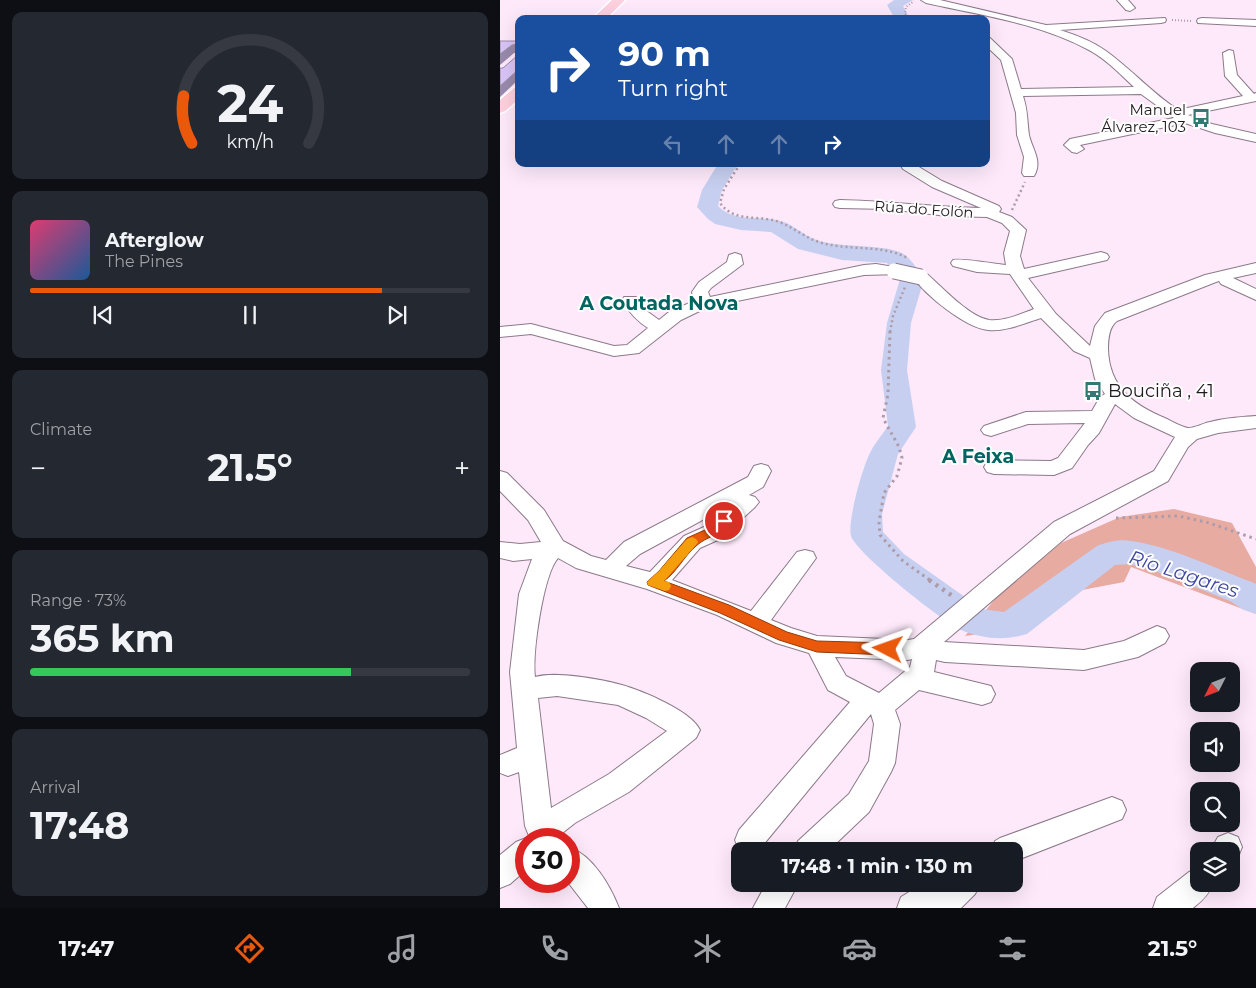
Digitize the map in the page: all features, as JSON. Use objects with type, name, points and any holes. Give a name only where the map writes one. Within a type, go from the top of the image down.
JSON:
[{"type":"main road","points":[[602,15],[619,0]]},
{"type":"main road","points":[[500,108],[515,95]]},
{"type":"street","points":[[928,0],[948,2],[971,14]]},
{"type":"street","points":[[1122,0],[1130,8]]},
{"type":"street","points":[[990,18],[1044,29],[1092,48],[1109,58],[1165,108],[1210,128],[1256,138]]},
{"type":"street","points":[[1044,29],[1161,20]]},
{"type":"street","points":[[1202,21],[1256,23]]},
{"type":"street","points":[[990,44],[1006,59],[1022,114],[1022,135],[1031,158],[1029,172]]},
{"type":"street","points":[[1229,53],[1231,76],[1254,98]]},
{"type":"street","points":[[1016,93],[1144,90]]},
{"type":"street","points":[[1077,149],[1071,145],[1075,142],[1254,98]]},
{"type":"street","name":"Rúa do Folón","points":[[910,167],[937,184],[995,210],[1007,220]]},
{"type":"street","name":"Rúa do Folón","points":[[840,204],[888,205],[947,212],[989,213],[1007,220]]},
{"type":"street","points":[[1007,220],[1018,230],[1012,254],[1017,273],[1046,312],[1081,348],[1098,354]]},
{"type":"street","points":[[959,262],[1017,273],[1101,257]]},
{"type":"street","points":[[703,303],[700,292],[705,285],[735,264],[735,258]]},
{"type":"street","points":[[1190,435],[1140,415],[1115,395],[1099,362],[1101,329],[1104,322],[1111,317],[1222,275],[1256,268]]},
{"type":"street","points":[[500,332],[531,329],[614,351],[624,351],[638,346],[675,316],[703,303],[876,269],[899,278],[921,277],[962,312],[987,326],[997,326],[1046,312]]},
{"type":"street","points":[[1222,275],[1227,282],[1256,295]]},
{"type":"street","points":[[630,301],[642,316],[659,328]]},
{"type":"street","points":[[994,468],[1054,468],[1064,463],[1092,429],[1107,401],[1115,395]]},
{"type":"street","points":[[991,430],[1026,418],[1098,417]]},
{"type":"street","points":[[500,478],[536,515],[555,547],[584,562],[653,582],[725,609],[784,636],[817,646],[908,650],[923,645],[950,622],[967,598],[1028,558],[1046,540],[1062,528],[1161,476],[1169,467],[1183,440],[1190,435],[1230,425],[1256,422]]},
{"type":"street","points":[[611,570],[618,560],[632,548],[756,482],[761,472]]},
{"type":"street","points":[[653,582],[664,574],[692,542],[712,532],[748,502]]},
{"type":"street","points":[[500,550],[507,553],[536,551],[555,547]]},
{"type":"street","points":[[539,828],[519,759],[524,692],[522,672],[530,594],[542,561],[555,547]]},
{"type":"street","points":[[755,623],[805,558]]},
{"type":"street","points":[[923,645],[945,652],[1084,660],[1129,650],[1157,636]]},
{"type":"street","points":[[749,840],[875,702],[922,672],[925,653],[923,645]]},
{"type":"street","points":[[817,646],[837,683],[875,702],[887,724],[882,763],[859,803],[818,842]]},
{"type":"street","points":[[914,678],[982,694]]},
{"type":"street","points":[[524,692],[538,687],[557,686],[621,695],[655,710],[686,730],[619,783],[565,814],[549,828]]},
{"type":"street","points":[[1023,844],[1112,810]]},
{"type":"street","points":[[500,874],[515,862]]},
{"type":"street","points":[[580,874],[595,891],[604,908]]},
{"type":"street","points":[[1168,908],[1190,891]]},
{"type":"street","points":[[768,908],[778,892]]},
{"type":"street","points":[[912,908],[925,896],[931,894],[952,897],[957,892]]},
{"type":"path","points":[[906,15],[906,7],[916,0]]},
{"type":"path","points":[[1161,20],[1202,21]]},
{"type":"path","points":[[738,167],[724,189],[720,203],[723,210],[733,215],[747,218],[772,220],[808,238],[832,245],[853,248],[890,249],[911,259]]},
{"type":"path","points":[[1007,220],[1029,172]]},
{"type":"path","points":[[899,278],[904,290],[892,319],[887,405],[883,418],[899,447],[902,458],[897,476],[884,493],[879,522],[880,535],[904,561],[956,598],[967,598]]},
{"type":"path","points":[[1091,513],[1105,519],[1160,515],[1180,516],[1256,539]]},
{"type":"shaded area","points":[[1174,509],[1232,523],[1256,567],[1256,614],[1131,567],[1124,582],[1082,590],[1030,627],[965,636],[999,594],[1061,543],[1120,517]]},
{"type":"building","points":[[500,41],[515,41],[515,44],[500,54]]},
{"type":"building","points":[[515,58],[515,73],[500,86],[500,68],[503,68]]},
{"type":"waterway","name":"Río Lagares","points":[[901,15],[894,5],[906,0]]},
{"type":"waterway","name":"Río Lagares","points":[[726,167],[712,190],[707,207],[715,215],[741,224],[776,226],[806,244],[842,253],[886,255],[895,258],[912,279],[899,323],[894,370],[902,427],[884,453],[867,514],[867,536],[893,563],[970,619],[992,625],[1004,626],[1015,624],[1092,564],[1108,554],[1130,552],[1162,561],[1242,592],[1256,601]]},
{"type":"slow traffic","points":[[665,586],[653,582],[658,576],[664,574],[682,551],[692,542]]},
{"type":"place","name":"Manuel Álvarez, 103","points":[[1201,118]]},
{"type":"place","name":"Bouciña , 41","points":[[1093,391]]},
{"type":"district","name":"A Coutada Nova","points":[[659,303]]},
{"type":"district","name":"A Feixa","points":[[978,456]]},
{"type":"route","points":[[724,521],[712,532],[692,542],[682,551],[664,574],[658,576],[653,582],[725,609],[784,636],[817,646],[888,649]]}]
